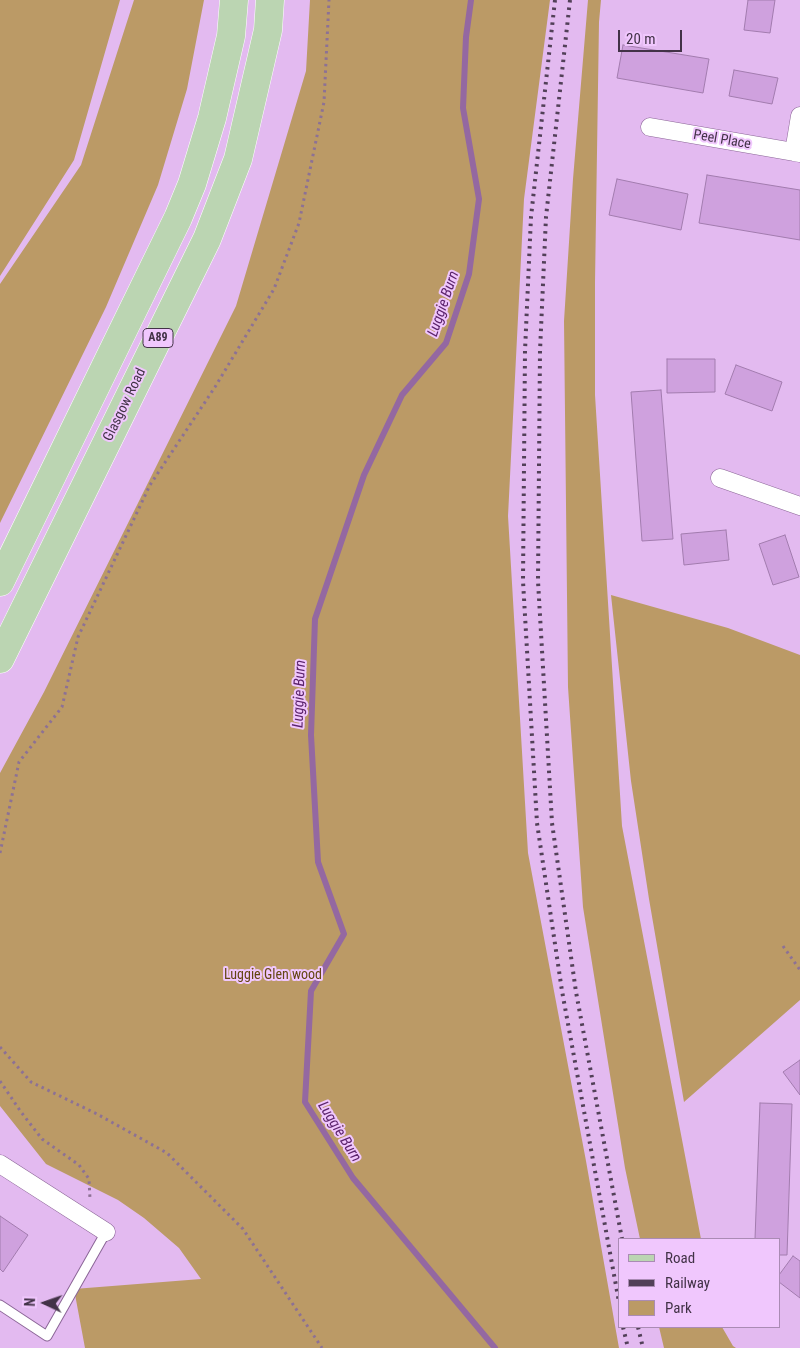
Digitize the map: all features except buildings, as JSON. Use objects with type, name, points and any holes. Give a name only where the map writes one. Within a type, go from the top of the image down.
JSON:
[{"type":"main road","name":"A89","points":[[0,582],[174,227],[188,192],[212,118],[230,36],[234,0]]},
{"type":"main road","name":"Glasgow Road","points":[[0,659],[207,239],[238,159],[268,30],[270,0]]},
{"type":"street","name":"Peel Place","points":[[650,127],[797,152],[800,116]]},
{"type":"street","points":[[720,478],[800,506]]},
{"type":"street","points":[[0,1164],[106,1232]]},
{"type":"lane","points":[[0,1305],[47,1336],[106,1232]]},
{"type":"path","points":[[0,853],[19,762],[62,708],[78,637],[150,485],[215,387],[274,290],[299,223],[324,102],[329,0]]},
{"type":"path","points":[[784,946],[800,970]]},
{"type":"path","points":[[0,1047],[30,1082],[97,1114],[167,1152],[243,1229],[322,1348]]},
{"type":"path","points":[[0,1081],[42,1139],[79,1165],[89,1179],[91,1222]]},
{"type":"green space","points":[[0,0],[120,0],[74,160],[0,276]]},
{"type":"green space","points":[[134,0],[204,0],[187,89],[158,185],[106,307],[0,523],[0,284],[81,165]]},
{"type":"green space","name":"Luggie Glen wood","points":[[310,0],[550,0],[524,199],[508,516],[528,853],[619,1348],[85,1348],[74,1289],[201,1279],[179,1248],[144,1218],[118,1200],[46,1164],[0,1106],[0,773],[44,692],[236,306],[306,71]]},
{"type":"green space","points":[[588,0],[601,0],[599,22],[595,282],[595,395],[622,826],[701,1238],[640,1238],[625,1168],[583,907],[568,687],[564,321],[573,179]]},
{"type":"green space","points":[[611,595],[728,628],[800,655],[800,1000],[684,1102],[631,781]]},
{"type":"green space","points":[[659,1328],[723,1328],[736,1348],[664,1348]]},
{"type":"waterway","name":"Luggie Burn","points":[[471,0],[466,37],[463,108],[479,199],[469,274],[446,343],[402,395],[364,475],[315,619],[311,735],[318,862],[344,934],[311,991],[305,1102],[353,1178],[495,1348]]},
{"type":"railway","points":[[555,0],[531,217],[525,351],[523,581],[537,823],[562,991],[618,1297]]},
{"type":"railway","points":[[570,0],[546,217],[540,351],[538,581],[552,823],[576,992],[622,1238]]},
{"type":"railway","points":[[623,1328],[628,1348]]},
{"type":"railway","points":[[638,1328],[643,1348]]}]
